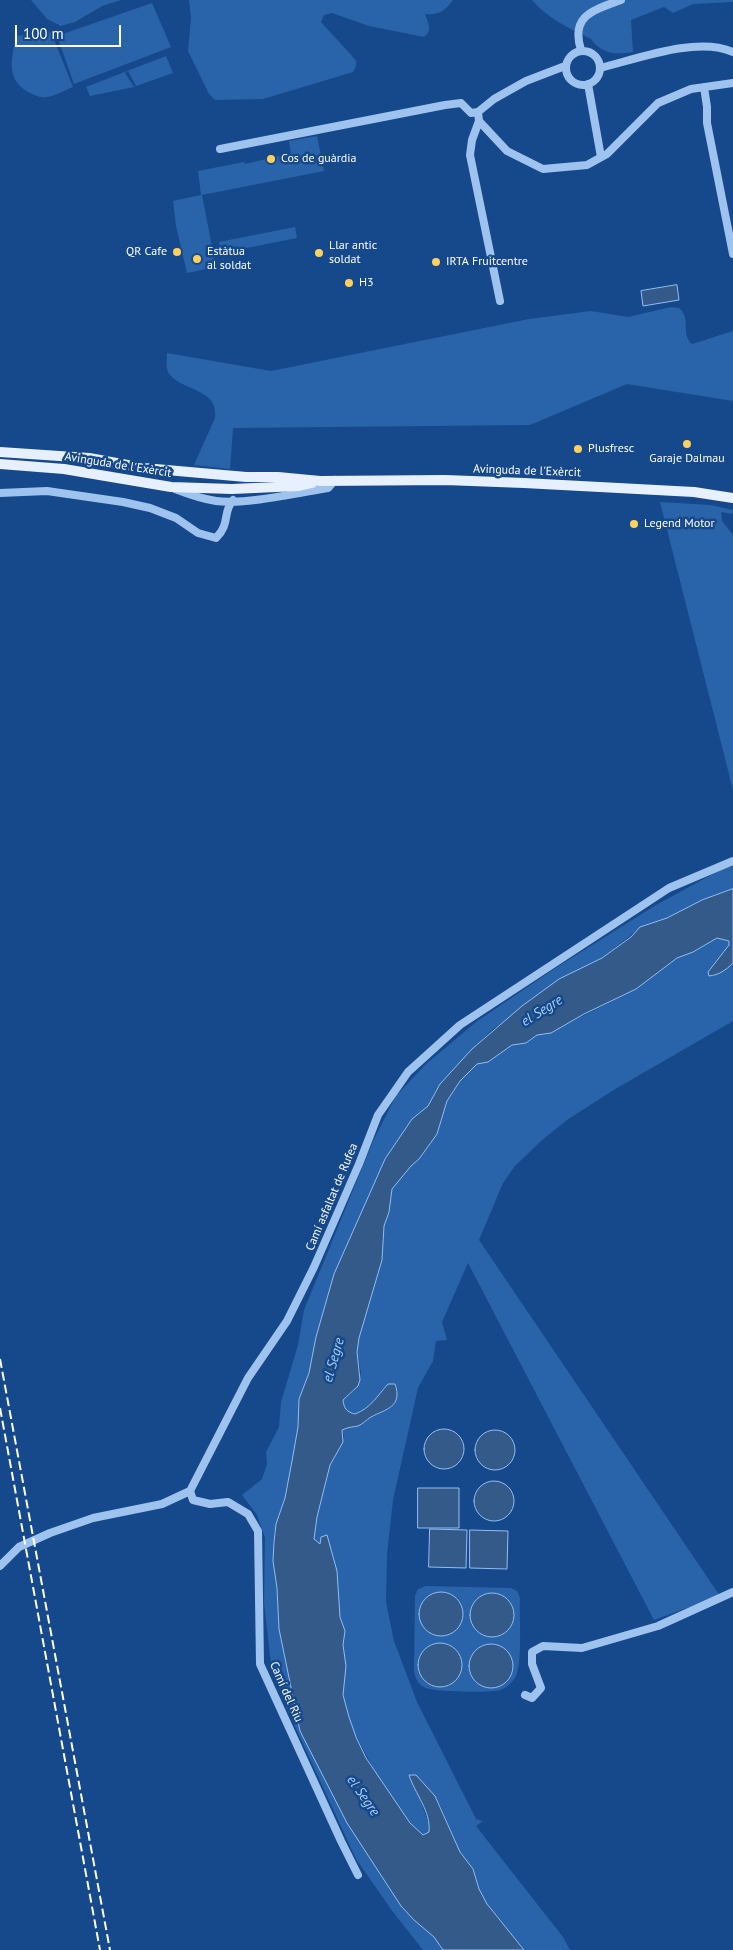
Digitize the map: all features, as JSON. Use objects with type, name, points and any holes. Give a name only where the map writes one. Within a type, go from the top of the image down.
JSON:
[{"type":"main road","name":"Avinguda de l'Exèrcit","points":[[0,452],[89,458],[173,472],[320,481],[445,480],[524,483],[694,492],[733,498]]},
{"type":"main road","name":"Avinguda de l'Exèrcit","points":[[0,464],[64,469],[171,487],[205,489],[299,486],[320,481]]},
{"type":"street","points":[[581,50],[578,40],[579,27],[582,20],[593,10],[621,0]]},
{"type":"street","points":[[600,68],[683,48],[700,46],[733,52]]},
{"type":"street","points":[[581,50],[597,57],[600,68],[596,78],[588,84],[577,84],[572,81],[566,72],[570,56],[581,50]]},
{"type":"street","points":[[474,113],[526,81],[566,66]]},
{"type":"street","points":[[220,149],[461,102],[474,113],[479,121],[508,151],[543,170],[587,165],[601,157],[628,135],[643,116],[658,103],[691,89],[733,83]]},
{"type":"street","points":[[588,84],[601,157]]},
{"type":"street","points":[[704,87],[707,123],[733,254]]},
{"type":"street","points":[[479,121],[472,140],[470,155],[500,301]]},
{"type":"street","points":[[171,487],[190,495],[216,501],[328,488],[335,480]]},
{"type":"street","points":[[0,493],[47,491],[123,502],[150,508],[176,518],[198,533],[216,538],[226,525],[228,508],[234,500]]},
{"type":"street","points":[[216,501],[222,507],[226,518]]},
{"type":"street","name":"Camí asfaltat de Rufea","points":[[190,1491],[248,1378],[287,1321],[318,1259],[359,1164],[378,1114],[408,1072],[460,1025],[653,898],[669,888],[733,861]]},
{"type":"street","points":[[0,1566],[19,1547],[50,1533],[93,1518],[162,1504],[190,1491]]},
{"type":"street","name":"Camí del Riu","points":[[190,1491],[193,1500],[210,1504],[228,1502],[248,1514],[258,1531],[260,1664],[358,1876]]},
{"type":"street","points":[[525,1695],[532,1698],[541,1688],[532,1664],[532,1652],[543,1646],[582,1648],[658,1626],[733,1592]]},
{"type":"shaded area","points":[[31,0],[121,0],[102,6],[75,22],[61,26],[47,19]]},
{"type":"shaded area","points":[[189,0],[453,0],[441,12],[425,14],[429,29],[424,37],[369,26],[332,13],[324,15],[321,22],[356,61],[353,72],[263,99],[215,100],[209,94],[188,51],[191,18]]},
{"type":"shaded area","points":[[532,0],[733,0],[733,2],[693,4],[673,13],[664,7],[631,20],[633,52],[621,53],[610,52],[600,48],[591,39],[552,18]]},
{"type":"shaded area","points":[[152,3],[171,47],[74,84],[57,36]]},
{"type":"shaded area","points":[[51,32],[73,87],[47,97],[42,97],[28,92],[16,81],[12,67],[13,52],[16,36]]},
{"type":"shaded area","points":[[166,56],[173,73],[136,86],[128,71],[125,73],[134,87],[90,96],[86,87]]},
{"type":"shaded area","points":[[317,136],[324,171],[202,195],[216,267],[187,273],[176,226],[173,201],[201,195],[198,171],[244,162],[245,164],[291,153],[289,141]]},
{"type":"shaded area","points":[[295,227],[297,238],[221,253],[219,242]]},
{"type":"shaded area","points":[[671,307],[679,308],[683,312],[687,335],[692,344],[733,331],[733,401],[627,384],[530,425],[233,428],[230,469],[194,465],[215,418],[215,408],[212,401],[206,396],[170,375],[167,368],[167,353],[271,371],[529,319],[591,311],[628,317]]},
{"type":"shaded area","points":[[660,502],[711,505],[733,510],[733,514],[721,512],[722,521],[733,535],[733,790]]},
{"type":"shaded area","points":[[733,863],[733,889],[702,900],[667,918],[644,925],[602,958],[591,963],[493,1029],[472,1049],[436,1090],[428,1106],[412,1119],[385,1159],[334,1274],[316,1337],[309,1373],[302,1390],[298,1427],[285,1498],[274,1533],[273,1561],[277,1588],[408,1913],[434,1937],[443,1950],[423,1950],[393,1912],[356,1859],[287,1709],[271,1665],[264,1602],[265,1538],[257,1515],[242,1495],[262,1479],[267,1464],[266,1452],[279,1427],[281,1402],[298,1345],[304,1310],[374,1139],[396,1096],[426,1064],[476,1022],[554,969],[656,905]]},
{"type":"shaded area","points":[[717,938],[729,941],[729,945],[708,972],[718,974],[733,963],[733,1021],[612,1091],[567,1120],[541,1141],[515,1166],[503,1183],[479,1240],[720,1596],[654,1620],[468,1263],[442,1322],[447,1340],[436,1341],[433,1361],[418,1388],[393,1500],[387,1554],[386,1602],[394,1641],[417,1702],[476,1819],[483,1821],[476,1826],[563,1937],[570,1950],[524,1950],[487,1904],[479,1889],[473,1869],[460,1852],[440,1805],[431,1791],[418,1793],[429,1825],[429,1832],[423,1835],[410,1823],[374,1770],[353,1730],[343,1695],[346,1666],[343,1645],[345,1631],[340,1617],[333,1559],[327,1535],[321,1537],[320,1545],[314,1539],[317,1517],[330,1465],[340,1448],[344,1436],[342,1430],[358,1425],[386,1410],[392,1405],[396,1397],[397,1390],[383,1389],[371,1404],[355,1414],[346,1410],[343,1400],[354,1391],[361,1373],[357,1352],[359,1338],[382,1260],[384,1226],[389,1212],[392,1188],[419,1159],[437,1134],[447,1101],[462,1079],[477,1064],[488,1062],[512,1045],[526,1043],[537,1035],[547,1034],[636,989],[681,955],[693,952]]},
{"type":"shaded area","points":[[426,1586],[511,1588],[517,1591],[520,1598],[519,1662],[515,1678],[508,1686],[494,1691],[463,1692],[426,1688],[419,1683],[414,1670],[415,1596],[418,1589]]},
{"type":"water","points":[[677,285],[679,300],[643,306],[641,291]]},
{"type":"water","name":"el Segre","points":[[733,889],[733,963],[730,966],[719,973],[709,976],[708,972],[729,945],[729,941],[717,938],[693,952],[677,958],[636,989],[584,1014],[551,1033],[537,1035],[526,1043],[512,1045],[488,1062],[477,1064],[460,1081],[447,1101],[437,1134],[419,1159],[392,1189],[389,1212],[384,1226],[382,1260],[359,1338],[357,1352],[360,1380],[358,1386],[343,1400],[346,1410],[355,1414],[370,1405],[388,1384],[395,1384],[397,1398],[392,1406],[358,1426],[342,1430],[343,1442],[330,1465],[317,1517],[314,1539],[320,1544],[321,1537],[327,1535],[337,1571],[340,1617],[345,1631],[343,1645],[346,1666],[343,1695],[356,1737],[366,1758],[410,1823],[423,1835],[429,1832],[428,1817],[409,1775],[416,1775],[435,1796],[460,1852],[473,1869],[479,1889],[487,1904],[524,1950],[443,1950],[434,1937],[401,1906],[347,1823],[300,1731],[279,1629],[277,1588],[273,1561],[276,1524],[285,1498],[298,1427],[299,1399],[309,1373],[316,1337],[334,1274],[385,1159],[412,1119],[428,1106],[440,1084],[472,1049],[522,1006],[559,979],[602,958],[631,937],[640,927],[667,918],[702,900]]},
{"type":"water","points":[[440,1429],[448,1429],[455,1432],[461,1438],[464,1449],[461,1460],[455,1466],[448,1469],[440,1469],[433,1466],[427,1460],[424,1453],[424,1445],[427,1438],[433,1432]]},
{"type":"water","points":[[491,1430],[499,1430],[506,1433],[512,1439],[515,1450],[512,1461],[506,1467],[499,1470],[491,1470],[484,1467],[478,1461],[475,1454],[475,1446],[478,1439],[484,1433]]},
{"type":"water","points":[[490,1481],[498,1481],[505,1484],[511,1490],[514,1501],[511,1512],[505,1518],[498,1521],[490,1521],[483,1518],[477,1512],[474,1505],[474,1497],[477,1490],[483,1484]]},
{"type":"water","points":[[418,1488],[459,1488],[459,1528],[418,1528]]},
{"type":"water","points":[[430,1529],[467,1530],[466,1568],[429,1567]]},
{"type":"water","points":[[470,1530],[508,1531],[507,1569],[470,1568]]},
{"type":"water","points":[[441,1592],[453,1596],[459,1602],[463,1614],[459,1626],[453,1632],[441,1636],[429,1632],[423,1626],[419,1614],[423,1602],[429,1596]]},
{"type":"water","points":[[492,1593],[504,1597],[510,1603],[514,1615],[510,1627],[504,1633],[492,1637],[480,1633],[474,1627],[470,1615],[474,1603],[480,1597]]},
{"type":"water","points":[[440,1643],[452,1647],[458,1653],[462,1665],[458,1677],[452,1683],[440,1687],[428,1683],[422,1677],[418,1665],[422,1653],[428,1647]]},
{"type":"water","points":[[491,1644],[503,1648],[509,1654],[513,1666],[509,1678],[503,1684],[491,1688],[479,1684],[473,1678],[469,1666],[473,1654],[479,1648]]},
{"type":"railway","points":[[0,1359],[110,1950]]},
{"type":"railway","points":[[0,1408],[100,1950]]},
{"type":"place","name":"Cos de guàrdia","points":[[271,159]]},
{"type":"place","name":"QR Cafe","points":[[177,252]]},
{"type":"place","name":"Llar antic soldat","points":[[319,253]]},
{"type":"place","name":"Estàtua al soldat","points":[[197,259]]},
{"type":"place","name":"IRTA Fruitcentre","points":[[436,262]]},
{"type":"place","name":"H3","points":[[349,283]]},
{"type":"place","name":"Garaje Dalmau","points":[[687,444]]},
{"type":"place","name":"Plusfresc","points":[[578,449]]},
{"type":"place","name":"Legend Motor","points":[[634,524]]}]
